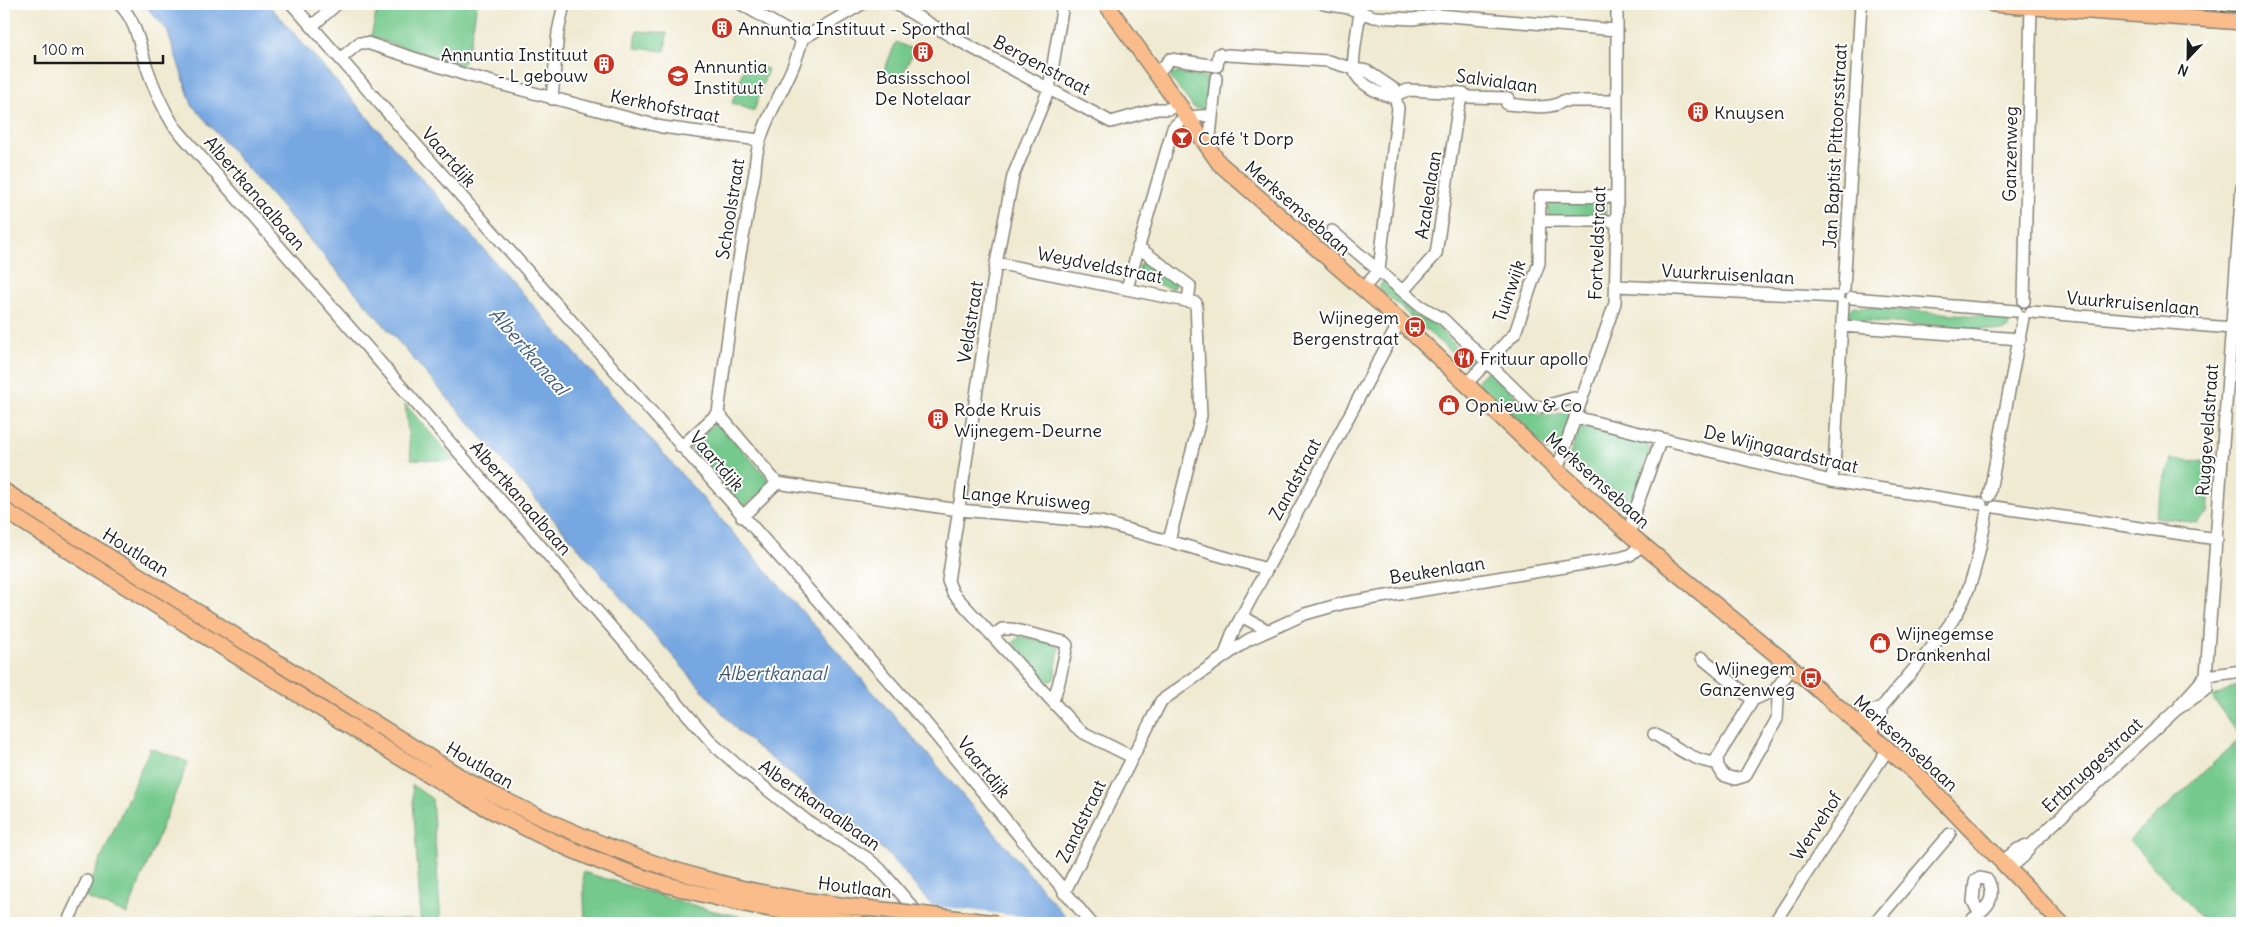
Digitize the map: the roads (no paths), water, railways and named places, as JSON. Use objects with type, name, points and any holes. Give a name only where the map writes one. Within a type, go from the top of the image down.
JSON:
[{"type":"main road","name":"Merksemsebaan","points":[[1106,4],[1219,163],[1400,321],[1557,470],[1627,532],[1888,749],[1920,778],[2057,919],[2071,923]]},
{"type":"main road","points":[[1993,4],[2075,6],[2242,22]]},
{"type":"main road","name":"Houtlaan","points":[[4,491],[464,779],[525,812],[637,858],[722,884],[802,899],[996,923]]},
{"type":"main road","name":"Houtlaan","points":[[4,510],[429,777],[518,826],[615,867],[682,890],[778,911],[859,923]]},
{"type":"street","name":"Albertkanaalbaan","points":[[115,4],[141,49]]},
{"type":"street","name":"Albertkanaalbaan","points":[[119,4],[133,21],[141,49],[164,110],[174,126],[714,745],[744,772],[808,821],[867,858],[880,869],[926,923]]},
{"type":"street","name":"Vaartdijk","points":[[292,4],[742,517],[924,721],[1064,893],[1091,923]]},
{"type":"street","points":[[312,26],[337,4]]},
{"type":"street","points":[[552,99],[558,32],[564,4]]},
{"type":"street","points":[[741,4],[802,39],[862,4]]},
{"type":"street","name":"Bergenstraat","points":[[896,4],[1110,122],[1179,105]]},
{"type":"street","name":"Veldstraat","points":[[1063,4],[1049,89],[1013,176],[996,263],[948,581],[953,593],[1084,733],[1132,757]]},
{"type":"street","points":[[1324,4],[1361,8],[1374,17],[1413,19],[1438,15],[1616,30]]},
{"type":"street","name":"Jan Baptist Pittoorsstraat","points":[[1831,481],[1834,468],[1861,4]]},
{"type":"street","name":"Fortveldstraat","points":[[1557,470],[1615,302],[1618,221],[1616,30],[1618,5]]},
{"type":"street","name":"Ganzenweg","points":[[2023,314],[2030,304],[2024,302],[2031,5]]},
{"type":"street","points":[[1361,8],[1354,69],[1359,79],[1385,96],[1397,95],[1398,108],[1379,270],[1363,289]]},
{"type":"street","name":"Schoolstraat","points":[[718,413],[736,276],[759,140],[795,62],[802,39]]},
{"type":"street","name":"Kerkhofstraat","points":[[340,59],[359,43],[367,43],[466,75],[662,127],[759,140]]},
{"type":"street","points":[[1157,74],[1170,59],[1217,66],[1223,55],[1328,61],[1354,69]]},
{"type":"street","points":[[1210,137],[1216,78]]},
{"type":"street","name":"Salvialaan","points":[[1397,95],[1408,90],[1463,92],[1468,97],[1508,98],[1507,104],[1556,106],[1563,101],[1617,101]]},
{"type":"street","name":"Azalealaan","points":[[1402,291],[1436,254],[1458,109],[1463,92]]},
{"type":"street","points":[[1127,288],[1173,128],[1177,123],[1197,114],[1212,116]]},
{"type":"street","name":"Ruggeveldstraat","points":[[2206,678],[2242,187]]},
{"type":"street","name":"Tuinwijk","points":[[1466,384],[1515,332],[1539,263],[1540,196],[1618,197]]},
{"type":"street","points":[[1540,221],[1618,221]]},
{"type":"street","name":"Merksemsebaan","points":[[1332,231],[1419,305],[1443,319],[1532,405],[1542,407],[1574,398]]},
{"type":"street","points":[[1138,247],[1190,286],[1192,302],[1201,416],[1169,542]]},
{"type":"street","name":"Weydveldstraat","points":[[996,263],[1192,302]]},
{"type":"street","name":"Vuurkruisenlaan","points":[[1617,286],[1844,297],[2023,314],[2232,328]]},
{"type":"street","points":[[1864,730],[1881,716],[1882,708],[1953,620],[1968,588],[1976,564],[2020,340],[2023,314]]},
{"type":"street","name":"Zandstraat","points":[[1225,655],[1241,616],[1400,321]]},
{"type":"street","points":[[1842,326],[2020,340]]},
{"type":"street","points":[[682,447],[718,413],[777,483],[742,517]]},
{"type":"street","name":"De Wijngaardstraat","points":[[1575,417],[1831,481],[2217,539]]},
{"type":"street","points":[[1627,532],[1633,525],[1632,519],[1661,439]]},
{"type":"street","name":"Lange Kruisweg","points":[[777,483],[959,510],[1101,522],[1267,569]]},
{"type":"street","name":"Beukenlaan","points":[[1267,630],[1306,614],[1344,603],[1620,558],[1630,555],[1642,545]]},
{"type":"street","points":[[1241,616],[1267,630]]},
{"type":"street","points":[[992,636],[1002,629],[1012,629],[1064,642],[1067,645],[1053,701]]},
{"type":"street","name":"Zandstraat","points":[[1064,893],[1161,701],[1225,655],[1267,630]]},
{"type":"street","points":[[1702,658],[1753,700]]},
{"type":"street","points":[[1775,690],[1778,699],[1777,719],[1746,776],[1729,778],[1723,775],[1717,763],[1717,758],[1753,700],[1775,690],[1792,668]]},
{"type":"street","points":[[2206,678],[2242,671]]},
{"type":"street","name":"Ertbruggestraat","points":[[2005,866],[2024,856],[2031,845],[2176,710],[2184,699],[2206,678]]},
{"type":"street","points":[[1654,734],[1695,757],[1707,762],[1717,763]]},
{"type":"street","name":"Wervehof","points":[[1774,923],[1888,749]]},
{"type":"street","points":[[1875,923],[1950,834]]},
{"type":"street","points":[[67,923],[87,881]]},
{"type":"street","points":[[1968,923],[1979,914]]},
{"type":"water","name":"Albertkanaal","points":[[144,4],[268,4],[930,757],[1071,923],[947,923],[887,853],[739,732],[192,105],[167,30]]},
{"type":"tram line","points":[[2136,4],[2242,12]]},
{"type":"place","name":"Annuntia Instituut - Sporthal","points":[[722,28]]},
{"type":"place","name":"Basisschool De Notelaar","points":[[923,52]]},
{"type":"place","name":"Annuntia Instituut - L gebouw","points":[[604,64]]},
{"type":"place","name":"Annuntia Instituut","points":[[678,76]]},
{"type":"place","name":"Knuysen","points":[[1698,112]]},
{"type":"place","name":"Café 't Dorp","points":[[1182,138]]},
{"type":"place","name":"Wijnegem Bergenstraat","points":[[1415,327]]},
{"type":"place","name":"Frituur apollo","points":[[1464,358]]},
{"type":"place","name":"Opnieuw & Co","points":[[1449,405]]},
{"type":"place","name":"Rode Kruis Wijnegem-Deurne","points":[[938,419]]},
{"type":"place","name":"Wijnegemse Drankenhal","points":[[1880,643]]},
{"type":"place","name":"Wijnegem Ganzenweg","points":[[1811,678]]}]
